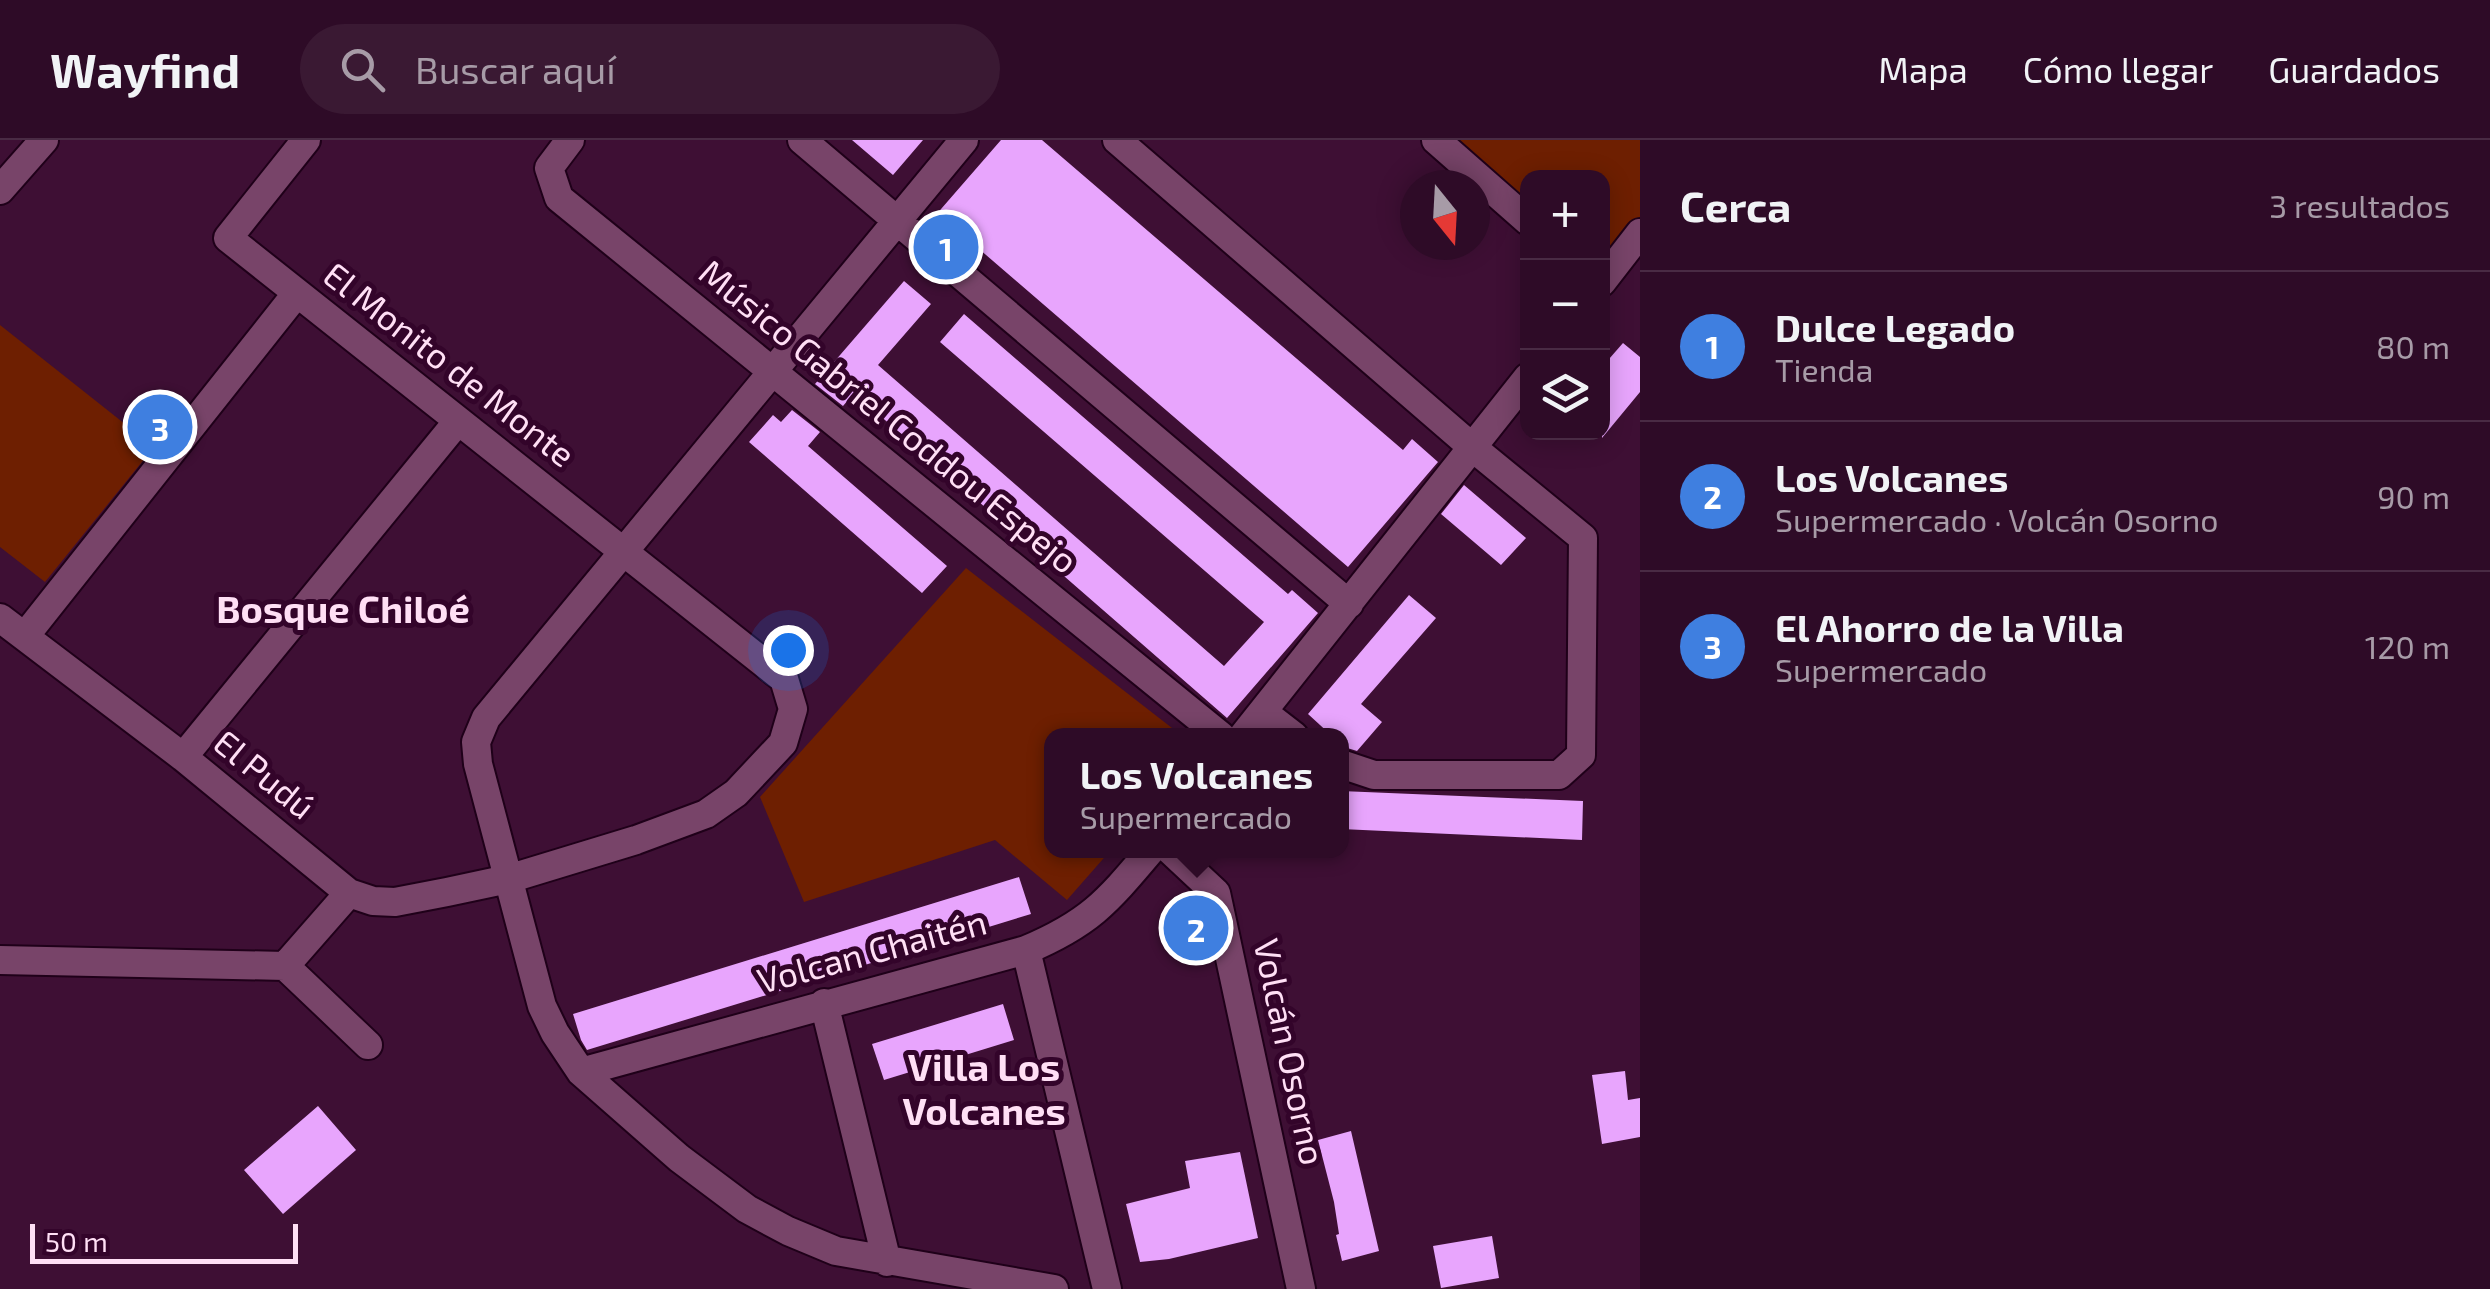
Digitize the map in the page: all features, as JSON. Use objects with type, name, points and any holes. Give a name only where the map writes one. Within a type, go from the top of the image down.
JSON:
[{"type":"street","points":[[0,190],[44,140]]},
{"type":"street","name":"El Monito de Monte","points":[[306,140],[228,238],[784,678],[793,709],[783,743],[736,793],[706,814],[636,840],[508,878]]},
{"type":"street","name":"Músico Gabriel Coddou Espejo","points":[[570,140],[550,168],[559,198],[1211,728]]},
{"type":"street","points":[[802,140],[1349,604]]},
{"type":"street","points":[[964,140],[486,718],[476,742],[478,764],[542,1006],[581,1072],[678,1158],[747,1209],[788,1231],[836,1251],[1054,1289]]},
{"type":"street","points":[[1117,140],[1472,448],[1582,538],[1581,755],[1558,775],[1374,774],[1349,766]]},
{"type":"street","points":[[1436,140],[1520,215]]},
{"type":"street","points":[[1610,271],[1640,232]]},
{"type":"street","points":[[25,636],[297,292]]},
{"type":"street","points":[[1250,728],[1520,387]]},
{"type":"street","points":[[183,757],[458,421]]},
{"type":"street","name":"El Pudú","points":[[0,618],[183,757],[348,894]]},
{"type":"street","points":[[1263,712],[1284,728]]},
{"type":"street","name":"Volcan Chaitén","points":[[581,1072],[1026,950],[1068,932],[1104,905],[1144,858]]},
{"type":"street","name":"Volcán Osorno","points":[[1179,858],[1216,893],[1301,1289]]},
{"type":"street","points":[[285,966],[348,894],[395,902],[508,878]]},
{"type":"street","points":[[1026,950],[1108,1289]]},
{"type":"street","points":[[0,960],[285,966],[368,1045]]},
{"type":"street","points":[[824,1004],[887,1262]]},
{"type":"shaded area","points":[[1436,140],[1640,140],[1640,233],[1610,273],[1610,170],[1520,170],[1520,215],[1490,188],[1490,170],[1470,170]]},
{"type":"shaded area","points":[[0,325],[154,447],[45,582],[0,547]]},
{"type":"shaded area","points":[[966,568],[1172,728],[1044,728],[1044,858],[1104,858],[1067,900],[995,840],[804,902],[760,797]]},
{"type":"building","points":[[852,140],[923,140],[893,175]]},
{"type":"building","points":[[1001,140],[1042,140],[1403,450],[1412,439],[1438,462],[1348,567],[964,236],[955,247],[928,224]]},
{"type":"building","points":[[904,281],[931,304],[878,365],[1224,666],[1264,622],[940,342],[964,314],[1288,594],[1292,590],[1318,613],[1227,718],[854,393],[843,406],[815,384]]},
{"type":"building","points":[[1623,343],[1640,357],[1640,392],[1610,428],[1610,358]]},
{"type":"building","points":[[792,410],[820,432],[808,446],[947,566],[922,593],[749,442],[773,415],[781,422]]},
{"type":"building","points":[[1464,485],[1526,538],[1501,565],[1441,514]]},
{"type":"building","points":[[1409,595],[1436,618],[1361,704],[1382,722],[1357,751],[1349,749],[1349,728],[1323,728],[1308,714]]},
{"type":"building","points":[[1349,791],[1583,801],[1582,840],[1349,829]]},
{"type":"building","points":[[1019,877],[1031,914],[587,1050],[581,1040],[573,1014]]},
{"type":"building","points":[[1003,1004],[1014,1040],[884,1080],[872,1044]]},
{"type":"building","points":[[1625,1071],[1628,1100],[1640,1098],[1640,1137],[1602,1144],[1592,1075]]},
{"type":"building","points":[[318,1106],[356,1150],[283,1214],[244,1170]]},
{"type":"building","points":[[1351,1131],[1379,1251],[1342,1261],[1334,1202],[1318,1140]]},
{"type":"building","points":[[1240,1152],[1258,1238],[1140,1262],[1126,1204],[1190,1188],[1185,1161]]},
{"type":"building","points":[[1492,1236],[1499,1278],[1441,1288],[1433,1246]]},
{"type":"place","name":"Dulce Legado","points":[[946,247]]},
{"type":"place","name":"El Ahorro de la Villa","points":[[160,427]]},
{"type":"place","name":"Los Volcanes","points":[[1196,928]]},
{"type":"district","name":"Bosque Chiloé","points":[[343,610]]},
{"type":"district","name":"Villa Los Volcanes","points":[[984,1090]]}]
